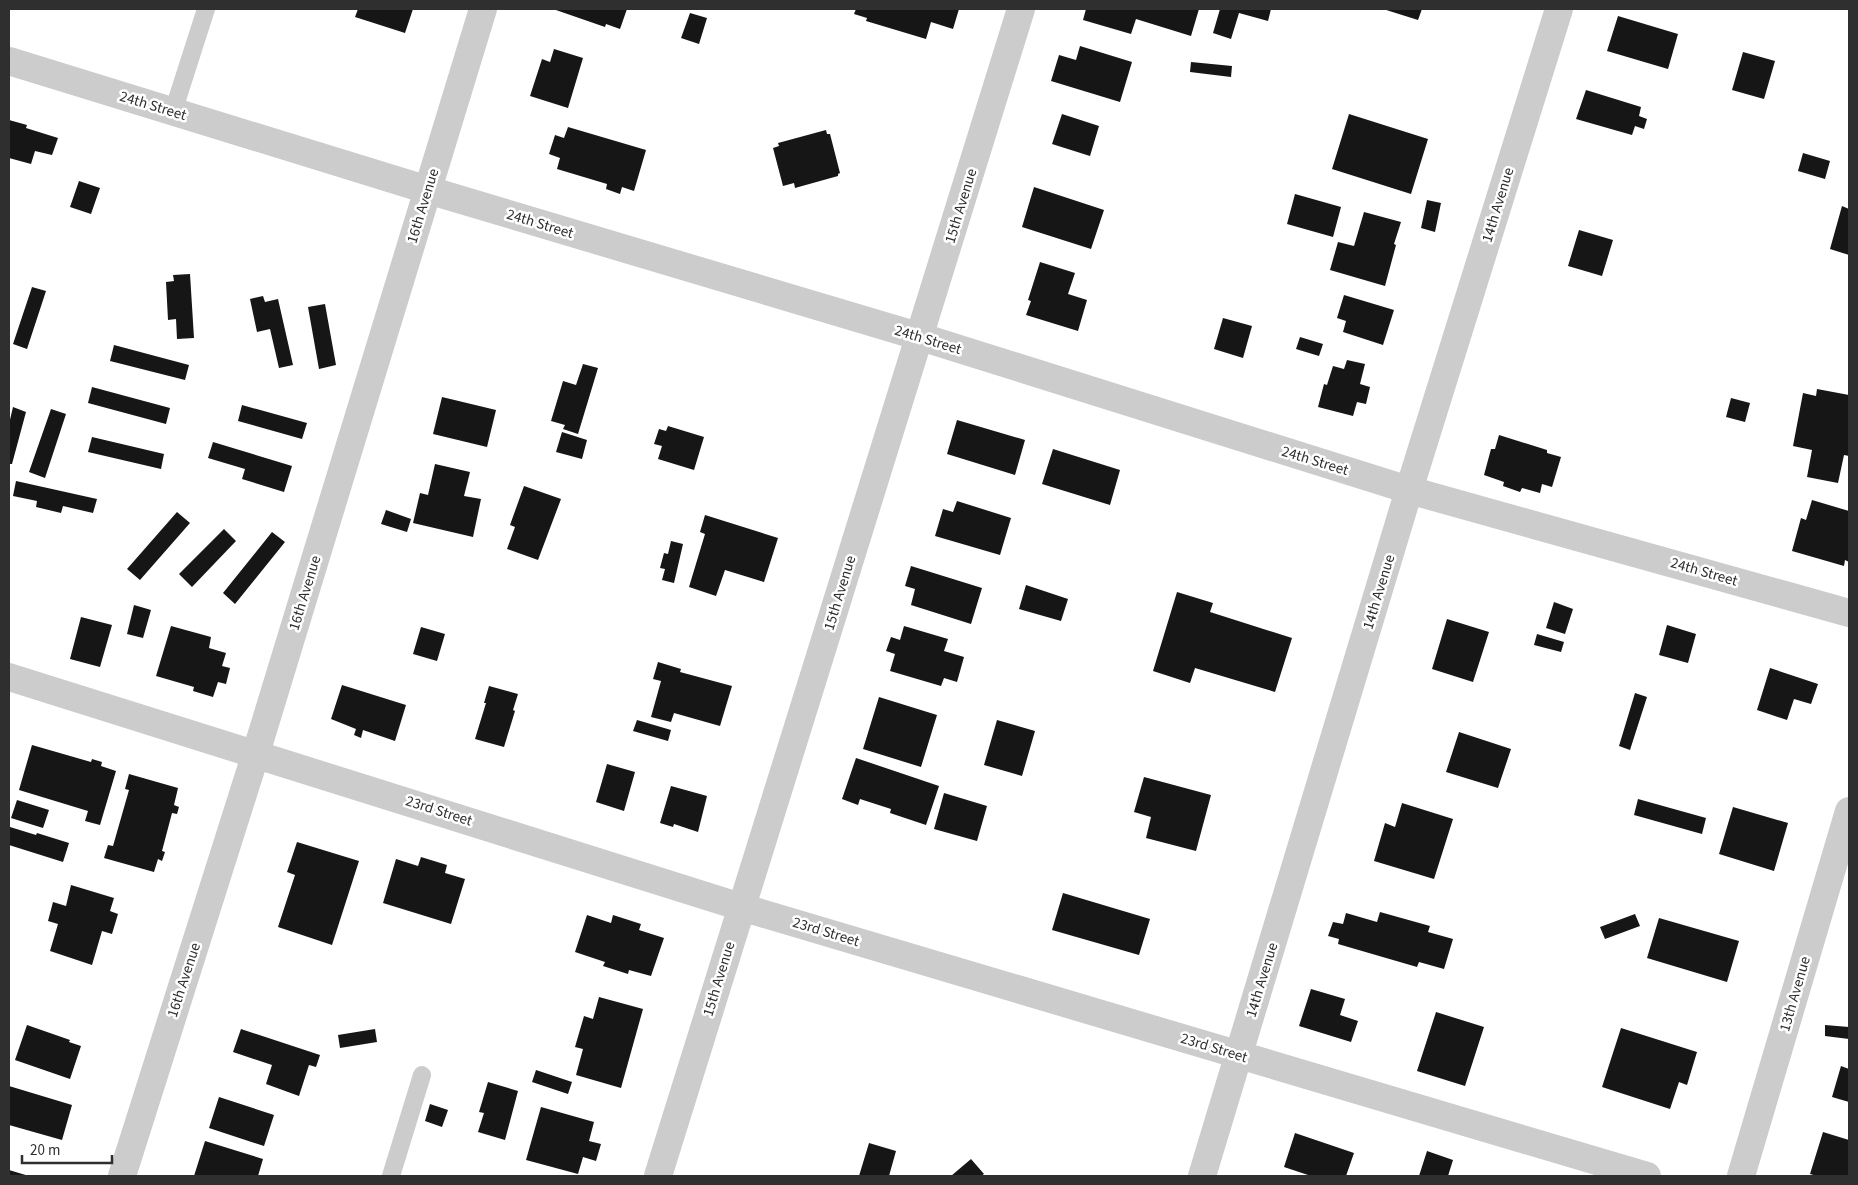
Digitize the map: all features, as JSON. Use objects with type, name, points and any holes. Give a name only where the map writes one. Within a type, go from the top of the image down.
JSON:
[{"type":"street","name":"16th Avenue","points":[[122,1176],[256,753],[483,9]]},
{"type":"street","name":"15th Avenue","points":[[658,1176],[921,337],[1021,9]]},
{"type":"street","name":"14th Avenue","points":[[1202,1176],[1409,490],[1559,9]]},
{"type":"street","name":"24th Street","points":[[9,61],[428,190],[921,337],[1409,490],[1849,613]]},
{"type":"street","name":"23rd Street","points":[[9,677],[256,753],[741,907],[1647,1176]]},
{"type":"street","name":"13th Avenue","points":[[1742,1176],[1849,811]]},
{"type":"lane","points":[[173,112],[206,9]]},
{"type":"lane","points":[[391,1176],[422,1075]]},
{"type":"building","points":[[358,9],[413,9],[405,33],[355,17]]},
{"type":"building","points":[[553,9],[627,9],[620,29],[606,24],[605,27]]},
{"type":"building","points":[[856,9],[959,9],[953,29],[931,22],[926,39],[866,21],[867,18],[854,14]]},
{"type":"building","points":[[1086,9],[1199,9],[1191,36],[1136,19],[1131,34],[1083,20]]},
{"type":"building","points":[[1220,9],[1271,9],[1268,21],[1239,13],[1231,39],[1213,33]]},
{"type":"building","points":[[1383,9],[1422,9],[1418,20]]},
{"type":"building","points":[[690,13],[707,18],[699,44],[681,38]]},
{"type":"building","points":[[1618,16],[1678,34],[1668,69],[1607,51]]},
{"type":"building","points":[[1080,46],[1132,62],[1120,102],[1051,81],[1059,55],[1076,60]]},
{"type":"building","points":[[554,49],[583,58],[568,108],[530,96],[542,59],[550,62]]},
{"type":"building","points":[[1743,52],[1775,61],[1764,99],[1732,90]]},
{"type":"building","points":[[1191,62],[1232,66],[1231,77],[1190,72]]},
{"type":"building","points":[[1586,90],[1641,107],[1639,116],[1647,119],[1644,129],[1635,126],[1632,135],[1576,119]]},
{"type":"building","points":[[1062,114],[1099,126],[1090,156],[1052,144]]},
{"type":"building","points":[[1349,114],[1428,139],[1411,194],[1332,169]]},
{"type":"building","points":[[9,120],[27,125],[26,128],[58,138],[52,155],[35,151],[31,164],[9,158]]},
{"type":"building","points":[[568,127],[646,150],[634,191],[622,187],[620,194],[606,189],[607,184],[557,169],[560,158],[549,154],[555,135],[564,138]]},
{"type":"building","points":[[826,130],[827,134],[830,134],[840,173],[838,176],[795,188],[794,183],[783,186],[773,148],[779,146],[778,143]]},
{"type":"building","points":[[1803,153],[1830,161],[1825,179],[1798,171]]},
{"type":"building","points":[[79,181],[100,188],[91,214],[70,207]]},
{"type":"building","points":[[1034,187],[1104,210],[1091,249],[1022,227]]},
{"type":"building","points":[[1295,194],[1341,207],[1333,237],[1287,224]]},
{"type":"building","points":[[1427,200],[1441,203],[1435,232],[1421,228]]},
{"type":"building","points":[[1842,206],[1849,209],[1849,255],[1830,249]]},
{"type":"building","points":[[1364,212],[1401,222],[1385,286],[1330,270],[1338,242],[1354,246]]},
{"type":"building","points":[[1579,230],[1613,240],[1602,276],[1568,266]]},
{"type":"building","points":[[1040,262],[1075,273],[1068,294],[1087,300],[1078,331],[1026,315],[1031,301],[1028,300]]},
{"type":"building","points":[[190,274],[194,338],[177,339],[176,319],[168,320],[166,282],[174,281],[173,275]]},
{"type":"building","points":[[32,287],[46,291],[27,349],[13,344]]},
{"type":"building","points":[[1344,295],[1394,310],[1383,345],[1343,332],[1346,321],[1337,318]]},
{"type":"building","points":[[263,296],[265,302],[278,299],[293,365],[279,368],[270,329],[257,332],[250,299]]},
{"type":"building","points":[[325,304],[336,365],[319,369],[308,307]]},
{"type":"building","points":[[1223,318],[1252,326],[1243,358],[1214,349]]},
{"type":"building","points":[[1300,337],[1323,344],[1319,356],[1296,349]]},
{"type":"building","points":[[114,345],[189,365],[185,380],[110,361]]},
{"type":"building","points":[[1347,360],[1365,364],[1360,384],[1370,387],[1366,404],[1357,402],[1353,416],[1318,407],[1324,384],[1327,385],[1333,366],[1344,369]]},
{"type":"building","points":[[583,364],[598,368],[578,434],[563,429],[565,425],[551,421],[563,381],[576,385]]},
{"type":"building","points":[[92,387],[170,408],[166,424],[88,403]]},
{"type":"building","points":[[1817,389],[1849,395],[1849,456],[1844,455],[1838,483],[1807,477],[1812,450],[1793,446],[1803,393],[1816,396]]},
{"type":"building","points":[[442,397],[496,410],[487,447],[433,434]]},
{"type":"building","points":[[1731,398],[1750,403],[1745,422],[1726,417]]},
{"type":"building","points":[[242,405],[307,423],[302,439],[238,421]]},
{"type":"building","points":[[13,407],[26,412],[12,464],[9,464],[9,424]]},
{"type":"building","points":[[51,409],[66,414],[45,478],[29,472]]},
{"type":"building","points":[[957,420],[1025,440],[1015,475],[947,454]]},
{"type":"building","points":[[668,426],[704,437],[694,470],[658,459],[662,446],[654,444],[659,429],[666,431]]},
{"type":"building","points":[[562,432],[587,440],[582,459],[556,452]]},
{"type":"building","points":[[1499,435],[1547,450],[1547,453],[1561,457],[1552,487],[1542,484],[1540,493],[1522,488],[1520,492],[1503,486],[1504,482],[1484,475],[1491,449],[1495,449]]},
{"type":"building","points":[[92,437],[164,454],[161,469],[88,452]]},
{"type":"building","points":[[213,442],[292,466],[284,492],[242,479],[245,469],[208,458]]},
{"type":"building","points":[[1053,449],[1120,470],[1110,505],[1042,484]]},
{"type":"building","points":[[435,464],[470,472],[464,496],[481,499],[473,537],[413,523],[420,493],[428,495]]},
{"type":"building","points":[[16,481],[97,499],[93,513],[63,506],[61,513],[36,507],[37,501],[13,496]]},
{"type":"building","points":[[524,486],[561,499],[538,560],[507,549],[515,527],[510,525]]},
{"type":"building","points":[[1812,500],[1849,511],[1849,562],[1845,560],[1844,566],[1792,551],[1801,518],[1806,520]]},
{"type":"building","points":[[957,501],[1011,518],[1000,555],[935,536],[943,509],[953,512]]},
{"type":"building","points":[[386,510],[411,519],[407,532],[381,524]]},
{"type":"building","points":[[177,512],[190,523],[140,580],[127,569]]},
{"type":"building","points":[[705,515],[778,538],[764,582],[725,570],[716,596],[689,587],[705,534],[700,532]]},
{"type":"building","points":[[224,529],[236,541],[192,587],[179,574]]},
{"type":"building","points":[[272,532],[285,542],[235,604],[223,593]]},
{"type":"building","points":[[671,541],[683,544],[674,583],[662,580],[665,569],[660,568],[664,553],[668,554]]},
{"type":"building","points":[[911,566],[982,588],[971,624],[911,605],[915,589],[905,586]]},
{"type":"building","points":[[1026,585],[1068,599],[1061,621],[1019,609]]},
{"type":"building","points":[[1177,592],[1213,603],[1210,612],[1292,638],[1275,692],[1195,668],[1190,683],[1153,671]]},
{"type":"building","points":[[1554,602],[1573,609],[1565,634],[1546,628]]},
{"type":"building","points":[[134,605],[151,610],[143,638],[127,634]]},
{"type":"building","points":[[81,617],[112,625],[100,667],[70,659]]},
{"type":"building","points":[[1447,619],[1489,632],[1473,682],[1432,669]]},
{"type":"building","points":[[1667,625],[1696,634],[1688,663],[1659,655]]},
{"type":"building","points":[[171,626],[211,637],[209,648],[226,653],[222,666],[230,668],[226,684],[218,682],[213,697],[193,691],[194,687],[156,676]]},
{"type":"building","points":[[904,626],[948,639],[944,651],[964,657],[957,682],[944,678],[941,686],[890,671],[895,654],[886,651],[891,637],[900,640]]},
{"type":"building","points":[[421,627],[445,634],[437,661],[413,654]]},
{"type":"building","points":[[1537,634],[1564,642],[1561,652],[1534,645]]},
{"type":"building","points":[[658,662],[681,669],[680,672],[732,686],[720,726],[674,713],[671,722],[651,717],[661,681],[653,679]]},
{"type":"building","points":[[1770,668],[1818,684],[1811,704],[1794,699],[1787,720],[1757,710]]},
{"type":"building","points":[[342,685],[406,705],[395,741],[363,730],[361,738],[354,735],[356,729],[331,719]]},
{"type":"building","points":[[489,686],[518,694],[504,747],[475,739]]},
{"type":"building","points":[[1635,693],[1647,697],[1630,750],[1619,746]]},
{"type":"building","points":[[879,697],[937,715],[921,767],[863,749]]},
{"type":"building","points":[[637,720],[671,730],[668,741],[633,731]]},
{"type":"building","points":[[997,720],[1035,731],[1022,776],[984,765]]},
{"type":"building","points":[[1459,732],[1511,749],[1498,788],[1446,772]]},
{"type":"building","points":[[32,745],[91,762],[92,759],[102,762],[101,766],[116,771],[100,825],[85,821],[88,811],[19,790]]},
{"type":"building","points":[[856,758],[939,786],[926,825],[890,813],[891,809],[860,799],[858,805],[842,799]]},
{"type":"building","points":[[607,764],[635,772],[624,811],[596,802]]},
{"type":"building","points":[[129,774],[178,788],[174,805],[179,807],[177,814],[172,813],[162,851],[165,852],[162,861],[158,859],[154,872],[104,858],[108,845],[113,846],[129,790],[125,789]]},
{"type":"building","points":[[1144,777],[1211,795],[1196,851],[1146,838],[1151,817],[1134,812]]},
{"type":"building","points":[[671,786],[707,796],[698,832],[674,824],[673,827],[660,823]]},
{"type":"building","points":[[944,793],[987,806],[977,841],[934,829]]},
{"type":"building","points":[[1638,799],[1706,818],[1702,834],[1634,815]]},
{"type":"building","points":[[17,800],[49,810],[43,828],[11,818]]},
{"type":"building","points":[[1402,803],[1453,819],[1434,879],[1374,861],[1385,823],[1395,827]]},
{"type":"building","points":[[1733,807],[1788,823],[1774,871],[1719,854]]},
{"type":"building","points":[[10,827],[69,843],[63,862],[9,845]]},
{"type":"building","points":[[297,842],[359,861],[332,945],[278,927],[295,875],[287,872]]},
{"type":"building","points":[[421,857],[447,865],[445,873],[465,879],[451,924],[383,903],[396,859],[418,866]]},
{"type":"building","points":[[71,885],[114,898],[110,911],[118,914],[112,934],[102,931],[92,965],[50,951],[58,924],[48,921],[53,902],[66,906]]},
{"type":"building","points":[[1063,893],[1150,919],[1139,955],[1052,930]]},
{"type":"building","points":[[1380,912],[1430,926],[1428,932],[1453,939],[1444,969],[1419,962],[1417,967],[1338,944],[1339,939],[1328,936],[1333,922],[1343,924],[1346,913],[1377,922]]},
{"type":"building","points":[[1635,914],[1640,926],[1605,939],[1600,927]]},
{"type":"building","points":[[587,915],[611,923],[613,915],[641,924],[639,930],[664,938],[651,976],[629,970],[628,974],[603,966],[605,962],[575,952]]},
{"type":"building","points":[[1659,918],[1739,941],[1727,982],[1647,958]]},
{"type":"building","points":[[1311,989],[1345,999],[1340,1015],[1358,1021],[1351,1042],[1299,1026]]},
{"type":"building","points":[[599,997],[643,1009],[621,1088],[576,1075],[583,1049],[575,1047],[584,1016],[593,1019]]},
{"type":"building","points":[[1436,1012],[1484,1027],[1465,1086],[1417,1071]]},
{"type":"building","points":[[27,1025],[70,1040],[69,1042],[81,1046],[70,1079],[15,1060]]},
{"type":"building","points":[[1825,1025],[1849,1027],[1849,1039],[1825,1036]]},
{"type":"building","points":[[1621,1028],[1697,1052],[1687,1085],[1679,1082],[1670,1109],[1602,1087]]},
{"type":"building","points":[[241,1029],[320,1055],[316,1067],[309,1065],[299,1096],[266,1084],[272,1065],[233,1052]]},
{"type":"building","points":[[375,1029],[377,1042],[340,1048],[338,1035]]},
{"type":"building","points":[[1841,1066],[1849,1069],[1849,1102],[1832,1097]]},
{"type":"building","points":[[536,1070],[572,1082],[568,1094],[532,1082]]},
{"type":"building","points":[[488,1082],[518,1091],[505,1140],[478,1132],[484,1113],[479,1112]]},
{"type":"building","points":[[9,1086],[72,1105],[62,1140],[9,1125]]},
{"type":"building","points":[[219,1097],[274,1115],[264,1146],[209,1128]]},
{"type":"building","points":[[430,1104],[448,1110],[442,1127],[425,1121]]},
{"type":"building","points":[[541,1107],[594,1122],[589,1141],[601,1144],[596,1161],[583,1157],[578,1174],[526,1160]]},
{"type":"building","points":[[1823,1132],[1849,1140],[1849,1176],[1817,1176],[1810,1174]]},
{"type":"building","points":[[1295,1133],[1354,1153],[1346,1176],[1311,1176],[1284,1167]]},
{"type":"building","points":[[205,1141],[263,1159],[258,1176],[194,1176]]},
{"type":"building","points":[[869,1143],[896,1151],[889,1176],[859,1176]]},
{"type":"building","points":[[1427,1151],[1453,1160],[1448,1176],[1419,1176]]},
{"type":"building","points":[[971,1159],[984,1174],[981,1176],[951,1176]]},
{"type":"building","points":[[9,1170],[29,1176],[9,1176]]}]
